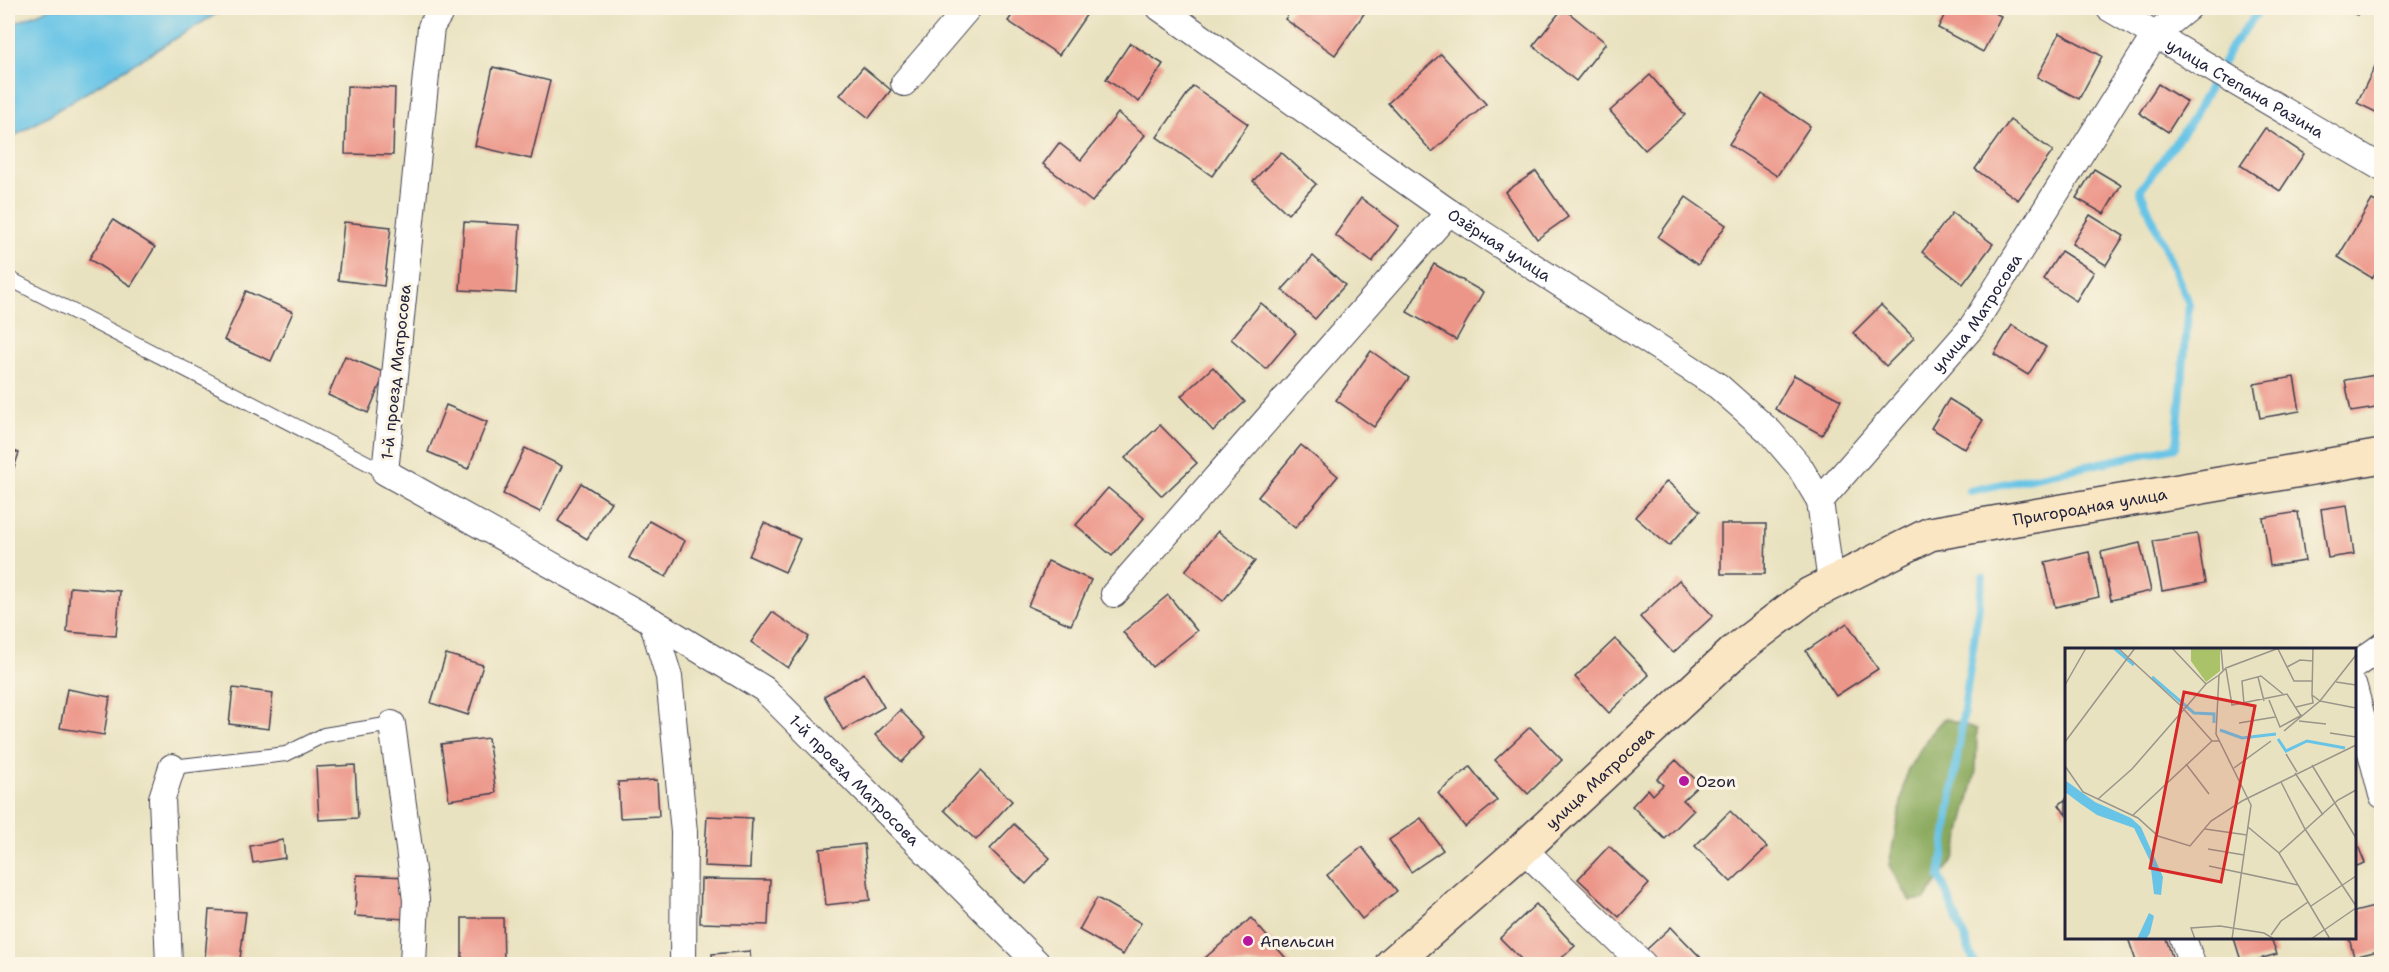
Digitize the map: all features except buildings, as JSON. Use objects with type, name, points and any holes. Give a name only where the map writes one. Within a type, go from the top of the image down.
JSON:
[{"type":"main road","name":"Пригородная улица","points":[[1820,589],[1930,534],[2382,456]]},
{"type":"main road","name":"улица Матросова","points":[[1392,964],[1523,849],[1735,651],[1820,589]]},
{"type":"street","name":"1-й проезд Матросова","points":[[443,8],[431,27],[385,472],[652,621],[764,689],[1038,964]]},
{"type":"street","points":[[904,83],[968,8]]},
{"type":"street","name":"Озёрная улица","points":[[1160,8],[1449,212],[1718,386],[1770,432],[1799,466],[1820,501]]},
{"type":"street","name":"улица Степана Разина","points":[[2109,8],[2382,168]]},
{"type":"street","name":"улица Матросова","points":[[1820,501],[1972,327],[2155,35],[2188,8]]},
{"type":"street","points":[[1114,594],[1449,212]]},
{"type":"street","points":[[1820,501],[1820,589]]},
{"type":"street","points":[[652,621],[669,677],[684,832],[683,964]]},
{"type":"street","points":[[2356,665],[2382,646]]},
{"type":"street","points":[[2356,691],[2382,795]]},
{"type":"street","points":[[392,724],[416,900],[414,964]]},
{"type":"street","points":[[169,964],[162,798],[172,767]]},
{"type":"street","points":[[1523,849],[1643,964]]},
{"type":"street","points":[[2183,939],[2192,964]]},
{"type":"lane","points":[[8,278],[385,472]]},
{"type":"lane","points":[[172,767],[286,754],[324,735],[392,724]]},
{"type":"green space","points":[[1944,718],[1977,729],[1976,771],[1955,857],[1925,899],[1910,901],[1889,865],[1907,771],[1930,734]]},
{"type":"water","points":[[51,8],[226,8],[8,140],[8,26]]},
{"type":"waterway","points":[[1970,491],[2176,447],[2189,304],[2140,190],[2192,120],[2231,47],[2261,8]]},
{"type":"waterway","points":[[1975,964],[1940,877],[1983,577]]},
{"type":"place","name":"Ozon","points":[[1684,781]]},
{"type":"place","name":"Апельсин","points":[[1248,941]]}]
